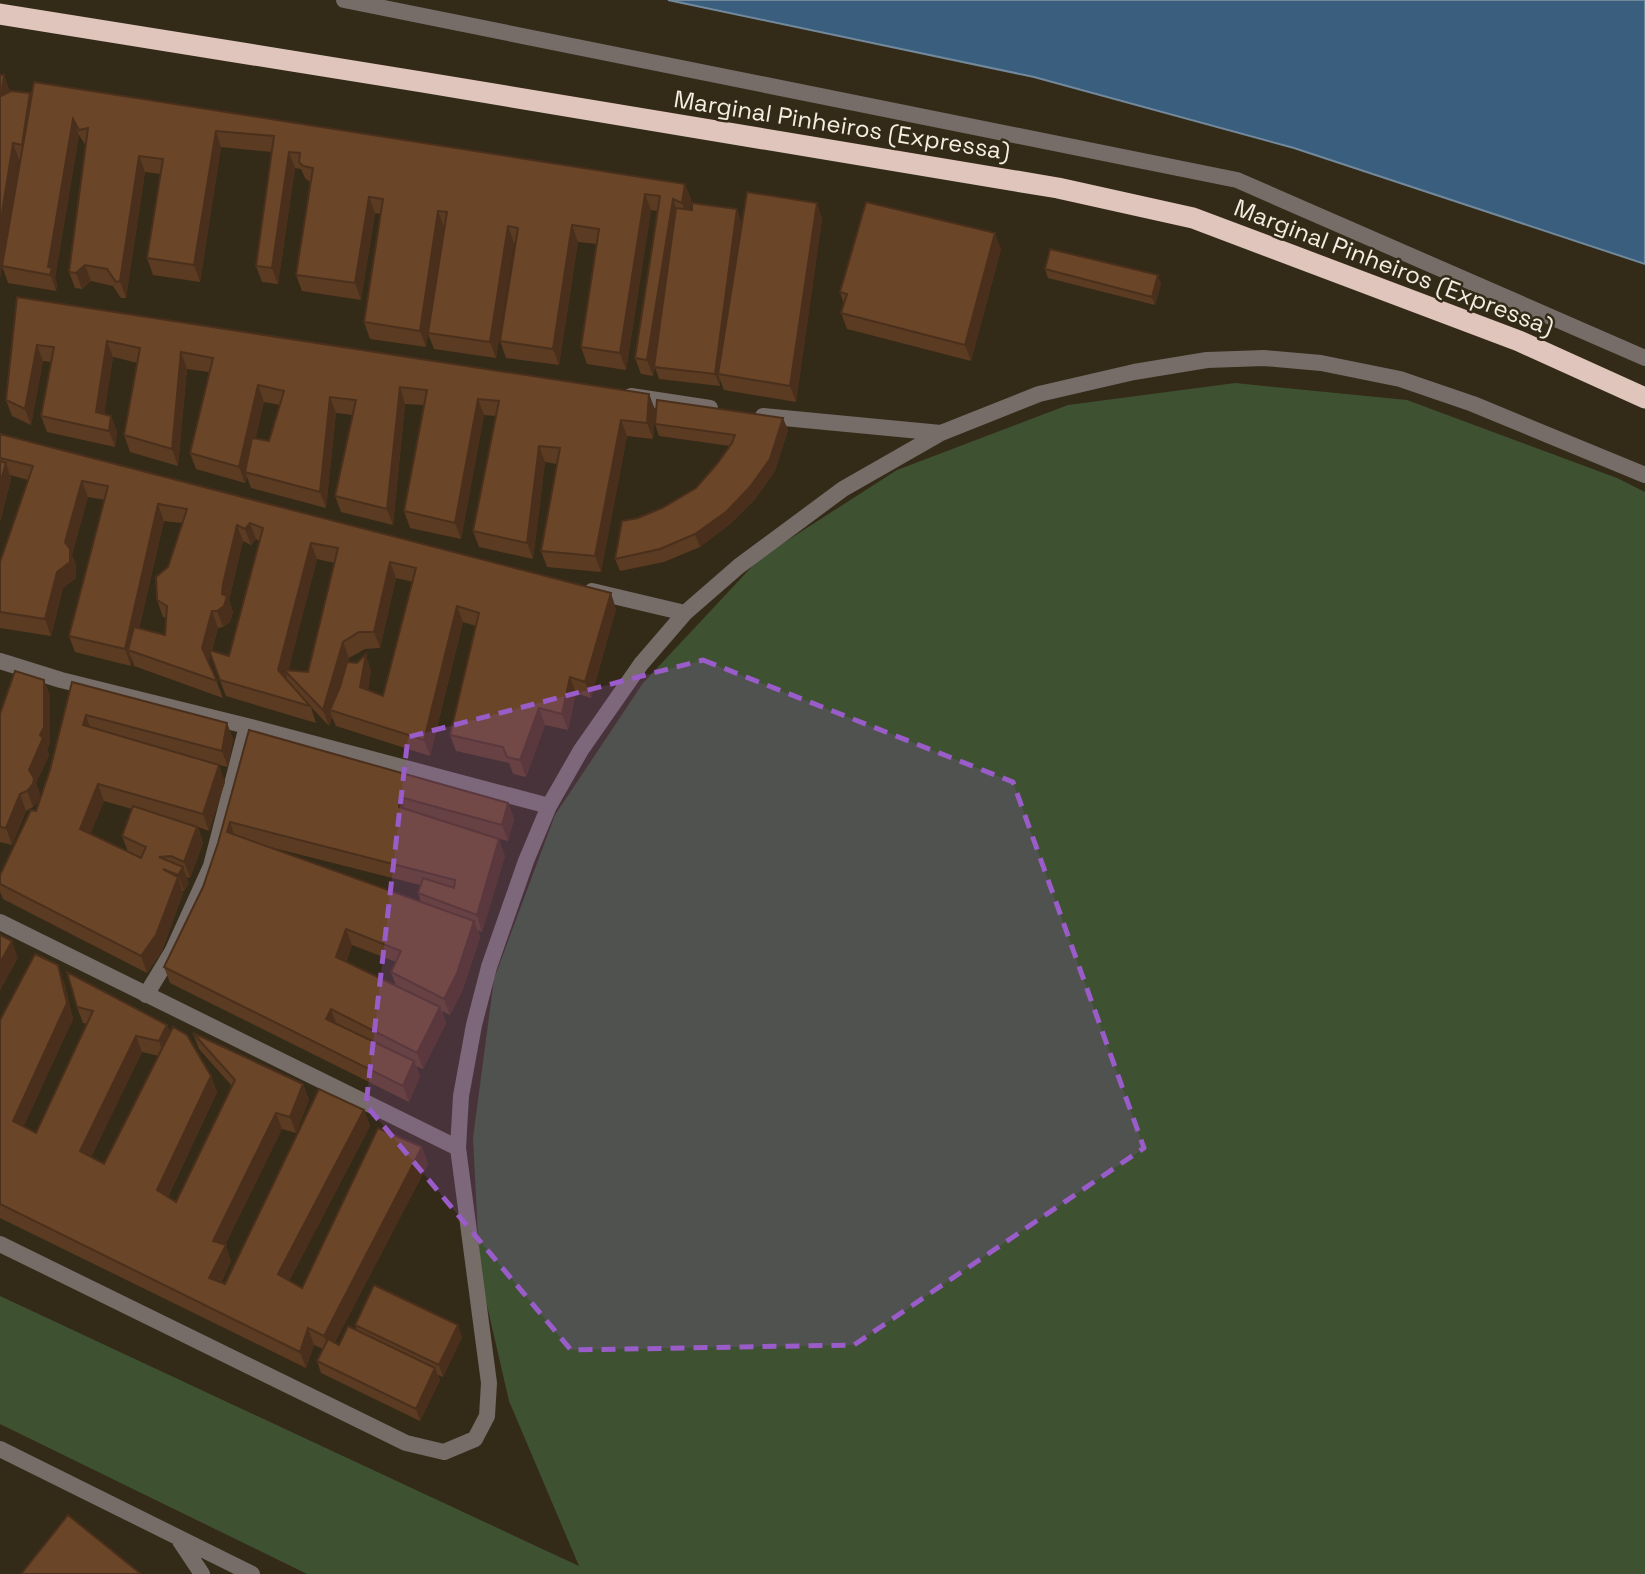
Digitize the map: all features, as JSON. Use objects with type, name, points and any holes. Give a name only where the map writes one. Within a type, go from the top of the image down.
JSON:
[{"type":"highway","name":"Marginal Pinheiros (Expressa)","points":[[0,14],[1058,188],[1193,218],[1520,341],[1645,398]]},
{"type":"lane","points":[[344,0],[1237,180],[1645,358]]},
{"type":"lane","points":[[0,1244],[407,1443],[444,1452],[475,1439],[488,1416],[489,1383],[458,1148],[461,1096],[474,1025],[486,979],[526,861],[549,806],[581,750],[641,664],[685,612],[749,558],[843,489],[942,433],[1039,394],[1121,375],[1207,360],[1264,358],[1321,363],[1400,379],[1473,404],[1645,475]]},
{"type":"lane","points":[[613,393],[723,410]]},
{"type":"lane","points":[[751,414],[942,433]]},
{"type":"lane","points":[[576,588],[685,612]]},
{"type":"lane","points":[[0,661],[61,680],[549,806]]},
{"type":"lane","points":[[146,995],[172,952],[211,866],[247,726]]},
{"type":"lane","points":[[0,922],[458,1148]]},
{"type":"lane","points":[[0,1449],[252,1574]]},
{"type":"lane","points":[[179,1539],[202,1574]]},
{"type":"highlighted area","points":[[703,660],[1013,782],[1144,1148],[854,1345],[571,1350],[366,1105],[408,737]]},
{"type":"green space","points":[[1235,383],[1407,400],[1617,478],[1645,492],[1645,1574],[307,1574],[0,1424],[0,1296],[579,1566],[509,1401],[480,1275],[473,1138],[494,979],[555,815],[643,683],[760,558],[897,470],[1068,405]]},
{"type":"water","points":[[668,0],[1645,0],[1645,264],[1294,148],[1034,77]]},
{"type":"building","points":[[0,75],[4,75],[1,96],[11,91],[30,93],[22,145],[13,143],[0,226]]},
{"type":"building","points":[[34,82],[685,184],[682,203],[673,199],[647,360],[635,358],[660,196],[645,194],[620,353],[581,347],[599,229],[572,225],[553,349],[500,341],[518,228],[508,226],[490,342],[428,333],[447,212],[438,211],[420,331],[364,322],[383,199],[369,197],[355,283],[296,275],[313,168],[303,166],[299,162],[300,153],[289,152],[272,268],[256,266],[274,136],[216,131],[194,265],[147,258],[163,159],[139,156],[120,281],[116,282],[107,269],[85,265],[76,273],[69,272],[88,128],[79,130],[73,119],[48,267],[52,268],[50,275],[2,266]]},
{"type":"building","points":[[747,192],[817,203],[790,386],[718,374]]},
{"type":"building","points":[[866,202],[995,233],[965,345],[841,313],[847,294],[840,292]]},
{"type":"building","points":[[692,203],[737,209],[715,374],[654,367],[676,208],[692,210]]},
{"type":"building","points":[[1050,249],[1158,275],[1152,297],[1045,269]]},
{"type":"building","points":[[17,297],[649,394],[647,423],[621,420],[595,556],[541,551],[560,448],[539,446],[527,543],[473,531],[499,401],[478,399],[455,523],[404,511],[427,390],[400,387],[387,509],[335,496],[356,400],[330,397],[320,492],[245,472],[252,438],[269,441],[284,391],[258,385],[239,467],[190,453],[213,358],[181,352],[172,449],[124,435],[140,348],[107,341],[96,412],[111,416],[109,431],[41,416],[54,347],[37,345],[25,409],[6,400]]},
{"type":"building","points":[[657,400],[783,418],[770,459],[750,487],[726,512],[695,534],[660,549],[615,559],[622,521],[662,508],[696,488],[717,464],[735,435],[655,424]]},
{"type":"building","points":[[0,434],[611,593],[585,682],[570,677],[562,714],[539,708],[520,760],[507,757],[503,747],[450,735],[479,613],[457,606],[424,740],[330,710],[347,662],[357,663],[366,654],[360,687],[383,696],[416,568],[390,562],[374,632],[359,632],[343,642],[323,710],[284,670],[308,672],[338,548],[311,543],[278,670],[310,706],[220,680],[209,650],[229,656],[263,528],[250,523],[245,529],[237,525],[223,584],[222,594],[227,596],[224,606],[212,611],[202,648],[217,681],[128,650],[134,627],[165,635],[167,606],[157,600],[156,577],[168,567],[187,509],[158,504],[125,649],[69,636],[108,486],[82,481],[65,542],[70,549],[70,562],[57,572],[45,619],[0,612],[0,562],[33,466],[0,458]]},
{"type":"building","points":[[0,461],[6,463],[0,484]]},
{"type":"building","points":[[15,671],[44,680],[44,727],[40,735],[43,738],[29,770],[34,778],[33,784],[20,794],[6,828],[0,827],[0,714]]},
{"type":"building","points":[[72,682],[227,723],[222,751],[86,715],[83,725],[219,765],[203,814],[98,784],[80,829],[141,858],[146,847],[122,836],[133,806],[197,827],[184,862],[171,856],[159,857],[183,867],[178,875],[163,869],[178,877],[156,935],[141,956],[0,884],[0,875],[31,810],[36,811],[50,770]]},
{"type":"building","points":[[249,730],[508,803],[502,825],[400,797],[399,807],[499,839],[477,915],[418,893],[423,878],[454,888],[455,880],[230,822],[227,832],[474,921],[457,973],[444,999],[391,972],[401,951],[346,929],[336,957],[440,1007],[417,1053],[331,1009],[326,1019],[414,1061],[403,1086],[164,967],[203,887]]},
{"type":"building","points":[[0,935],[12,941],[0,963]]},
{"type":"building","points":[[35,954],[58,965],[67,1003],[13,1121],[36,1133],[93,1011],[77,1007],[67,972],[167,1025],[159,1041],[136,1036],[80,1151],[104,1164],[173,1027],[187,1035],[211,1076],[157,1190],[176,1202],[235,1080],[193,1033],[303,1084],[290,1117],[276,1113],[213,1241],[226,1245],[209,1278],[225,1284],[319,1089],[364,1110],[278,1274],[302,1288],[378,1128],[422,1147],[324,1336],[308,1328],[300,1352],[0,1204],[0,1020]]},
{"type":"building","points":[[374,1285],[458,1325],[439,1365],[355,1325]]},
{"type":"building","points":[[348,1326],[435,1368],[416,1409],[317,1361],[328,1339],[339,1345]]},
{"type":"building","points":[[68,1515],[141,1574],[21,1574]]}]
